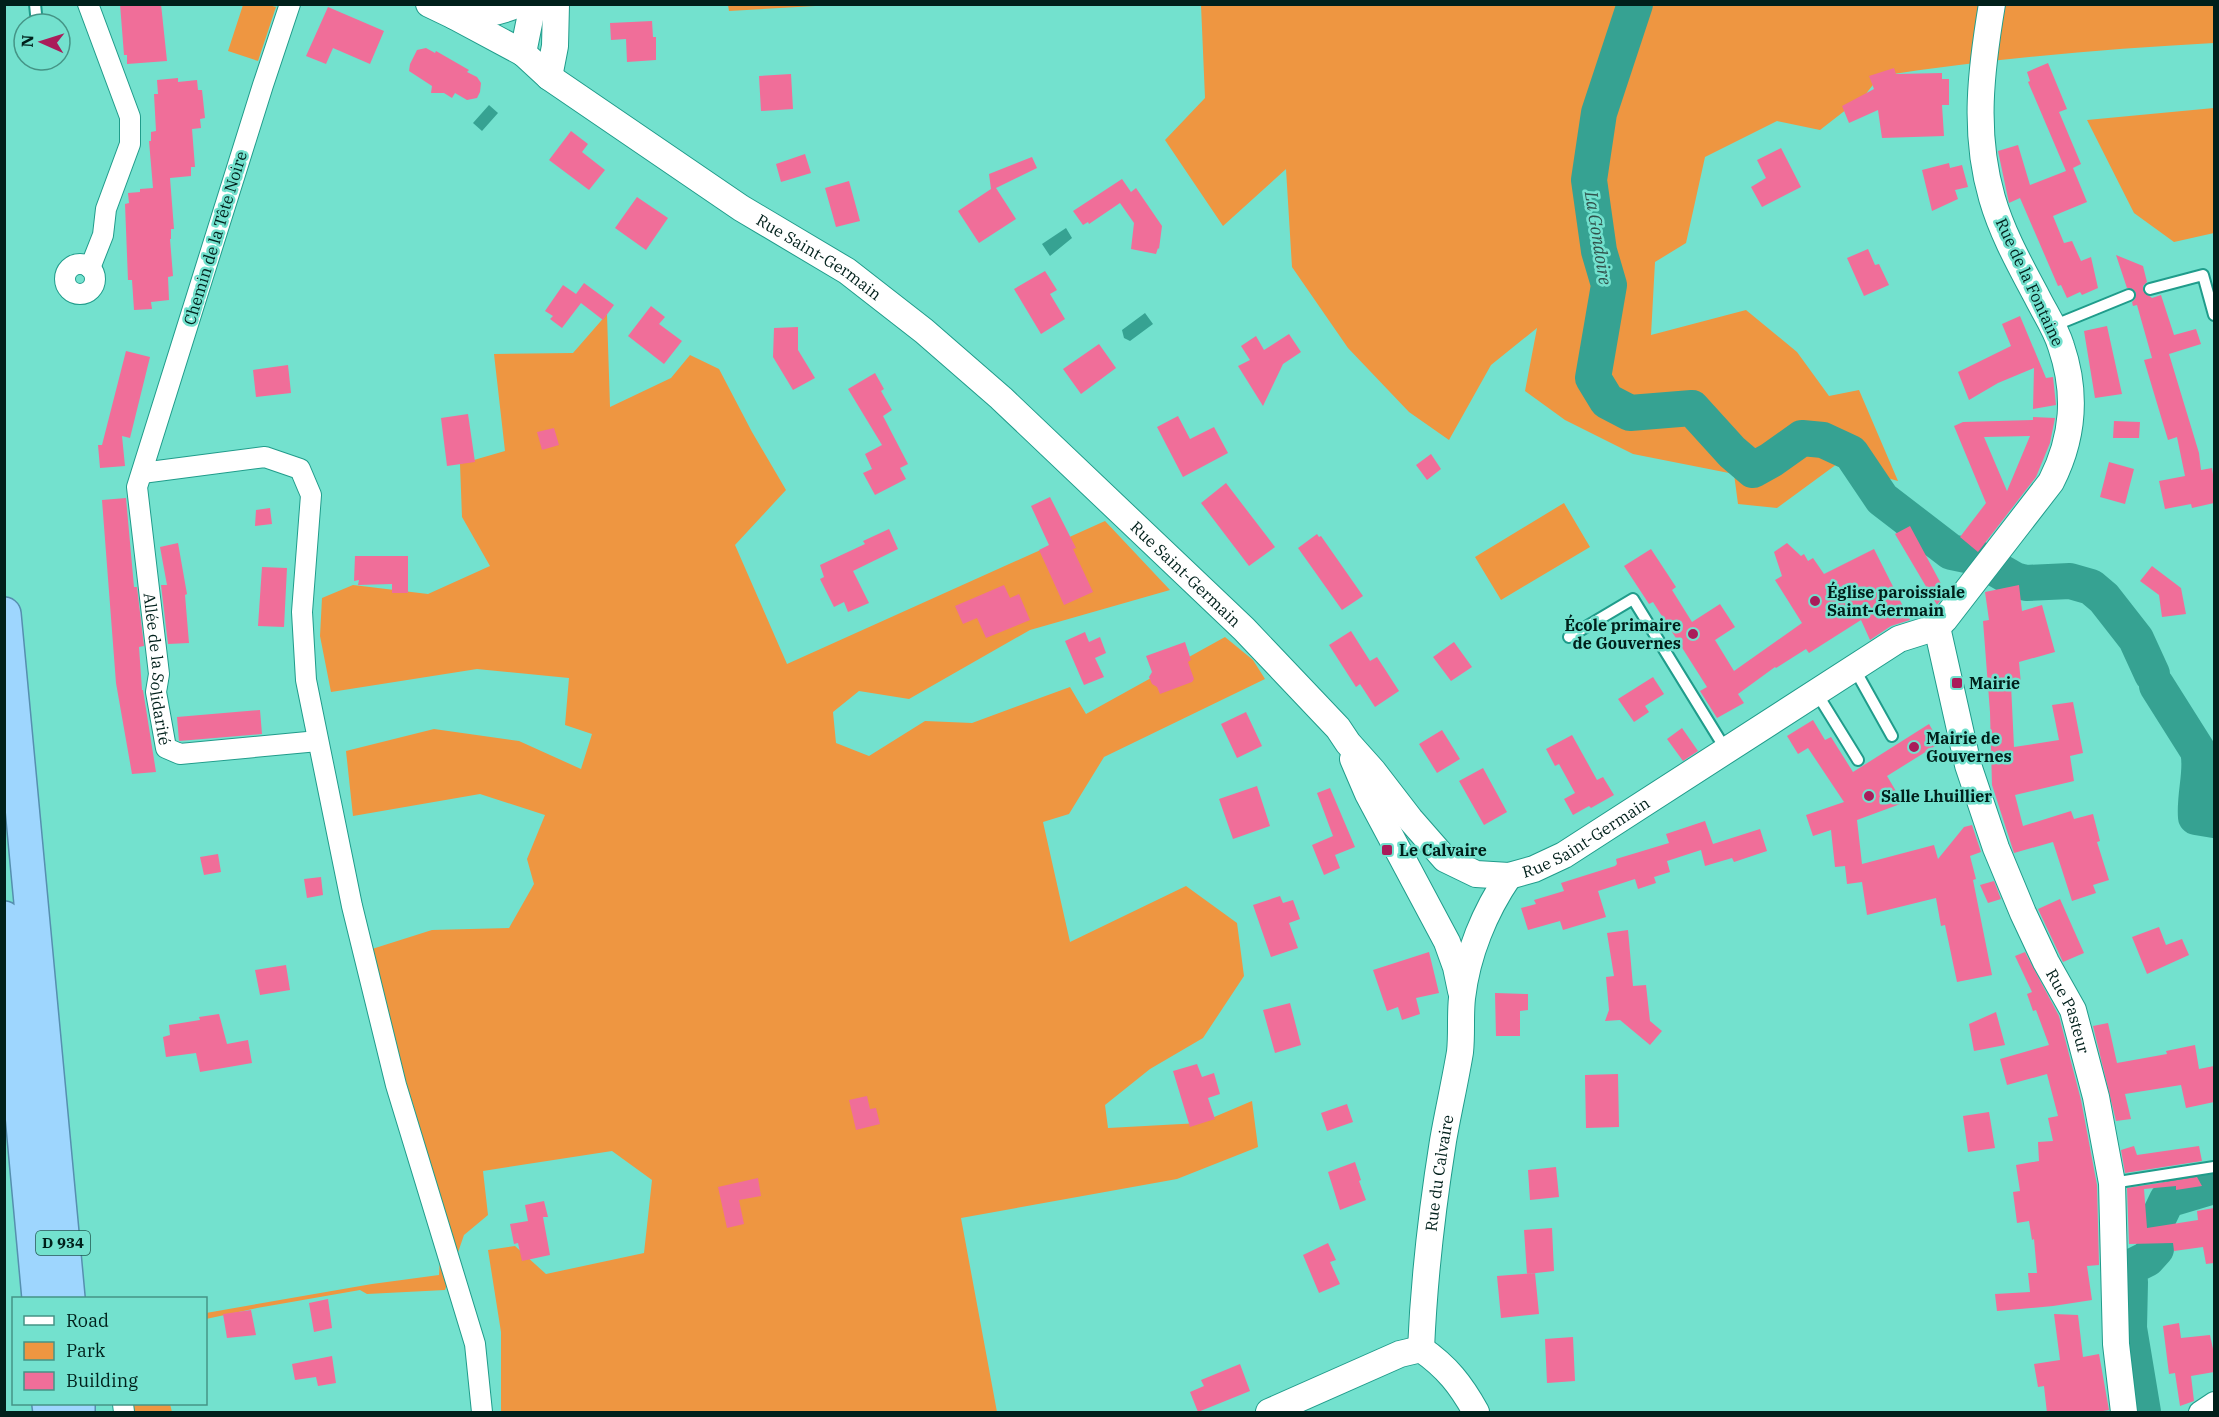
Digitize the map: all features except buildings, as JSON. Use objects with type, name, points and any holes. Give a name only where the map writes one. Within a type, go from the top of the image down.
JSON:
[{"type":"highway","name":"D 934","points":[[4,614],[68,1297]]},
{"type":"highway","name":"D 934","points":[[4,918],[39,1297]]},
{"type":"street","points":[[88,4],[130,117],[130,144],[106,209],[103,235],[90,268]]},
{"type":"street","name":"Chemin de la Tête Noire","points":[[142,473],[290,4]]},
{"type":"street","name":"Rue Saint-Germain","points":[[429,4],[523,53],[549,76],[741,208],[846,271],[924,331],[1000,398],[1244,629],[1338,728],[1410,819],[1445,859],[1476,874],[1509,876],[1534,869],[1564,855],[1899,639],[1937,627]]},
{"type":"street","points":[[454,16],[482,15],[503,11],[518,4]]},
{"type":"street","points":[[523,53],[533,4]]},
{"type":"street","points":[[549,76],[555,46],[556,4]]},
{"type":"street","name":"Rue de la Fontaine","points":[[1937,627],[2051,482],[2062,460],[2069,435],[2071,395],[2061,344],[2004,232],[1992,197],[1983,159],[1979,117],[1982,69],[1992,4]]},
{"type":"street","points":[[142,473],[265,457],[300,470],[311,495],[302,612],[306,680],[352,906],[396,1085],[475,1344],[482,1413]]},
{"type":"street","name":"Allée de la Solidarité","points":[[142,473],[137,487],[159,674],[156,692],[166,748],[180,754],[318,741]]},
{"type":"street","name":"Rue Pasteur","points":[[1937,627],[1968,765],[1996,848],[2046,962],[2073,1010],[2096,1097],[2112,1183],[2116,1344],[2124,1413]]},
{"type":"street","name":"Rue du Calvaire","points":[[1348,743],[1358,775],[1447,942],[1456,967],[1462,997]]},
{"type":"street","name":"Rue du Calvaire","points":[[1421,1349],[1423,1300],[1436,1194],[1460,1050],[1462,997],[1470,960],[1481,929],[1493,900],[1509,876]]},
{"type":"street","points":[[1269,1413],[1400,1354],[1421,1349],[1440,1362],[1462,1388],[1476,1413]]},
{"type":"street","points":[[2199,1413],[2214,1402]]},
{"type":"lane","points":[[2150,289],[2203,275],[2214,315]]},
{"type":"lane","points":[[2053,326],[2129,295]]},
{"type":"lane","points":[[1569,637],[1633,599],[1726,750]]},
{"type":"lane","points":[[1854,668],[1892,736]]},
{"type":"lane","points":[[1816,692],[1858,760]]},
{"type":"lane","points":[[2112,1183],[2214,1167]]},
{"type":"green space","points":[[728,4],[833,5],[729,11]]},
{"type":"green space","points":[[243,5],[276,7],[258,61],[228,51]]},
{"type":"green space","points":[[1201,5],[2214,5],[2214,43],[2047,55],[1880,76],[1865,95],[1820,130],[1777,121],[1705,157],[1686,243],[1655,262],[1651,335],[1746,310],[1797,352],[1829,396],[1859,390],[1898,481],[1837,464],[1777,508],[1738,504],[1734,474],[1633,454],[1565,420],[1525,391],[1537,328],[1491,365],[1449,440],[1409,412],[1348,348],[1292,267],[1286,169],[1223,226],[1165,140],[1205,98]]},
{"type":"green space","points":[[2214,108],[2214,233],[2174,242],[2134,213],[2087,120]]},
{"type":"green space","points":[[607,314],[610,407],[671,378],[690,355],[719,369],[786,490],[735,545],[787,664],[1105,521],[1170,590],[1030,630],[909,699],[859,691],[833,712],[836,743],[869,756],[925,721],[972,723],[1070,687],[1086,714],[1225,637],[1253,660],[1265,679],[1104,757],[1069,814],[1043,822],[1070,942],[1186,886],[1237,923],[1244,976],[1203,1038],[1150,1069],[1105,1105],[1108,1128],[1200,1123],[1252,1101],[1258,1147],[1177,1179],[961,1218],[997,1412],[501,1412],[501,1332],[488,1250],[515,1246],[546,1274],[644,1253],[652,1180],[612,1151],[483,1171],[488,1215],[464,1235],[445,1290],[367,1294],[360,1290],[207,1319],[207,1313],[372,1284],[439,1275],[443,1207],[387,1024],[372,949],[432,930],[509,928],[534,884],[527,859],[545,815],[480,794],[353,816],[346,751],[434,729],[519,741],[581,769],[592,734],[565,725],[569,678],[477,669],[331,692],[320,636],[322,598],[353,585],[428,594],[490,566],[462,517],[460,464],[505,451],[494,354],[573,353]]},
{"type":"green space","points":[[1564,503],[1590,547],[1501,600],[1475,557]]},
{"type":"green space","points":[[128,1405],[170,1405],[172,1412],[129,1412]]},
{"type":"water","points":[[489,105],[498,113],[482,131],[473,123]]},
{"type":"water","points":[[1066,228],[1072,238],[1050,256],[1042,244]]},
{"type":"water","points":[[1145,313],[1153,324],[1130,341],[1124,338],[1122,330]]},
{"type":"waterway","name":"La Gondoire","points":[[1635,4],[1599,113],[1589,180],[1599,251],[1609,285],[1593,378],[1607,401],[1630,413],[1692,408],[1732,452],[1753,470],[1802,438],[1823,440],[1851,453],[1882,499],[1951,552],[1975,557],[2015,580],[2026,583],[2070,581],[2091,587],[2104,598],[2136,639],[2152,674]]},
{"type":"waterway","name":"La Gondoire","points":[[2157,686],[2198,751],[2200,766],[2196,817],[2214,820]]},
{"type":"waterway","name":"La Gondoire","points":[[2131,1267],[2147,1259],[2156,1249],[2156,1223],[2167,1200],[2214,1186]]},
{"type":"waterway","name":"La Gondoire","points":[[2130,1282],[2129,1328],[2143,1412]]},
{"type":"place","name":"Église paroissiale Saint-Germain","points":[[1815,601]]},
{"type":"place","name":"École primaire de Gouvernes","points":[[1693,634]]},
{"type":"place","name":"Mairie","points":[[1957,683]]},
{"type":"place","name":"Mairie de Gouvernes","points":[[1914,747]]},
{"type":"place","name":"Salle Lhuillier","points":[[1869,796]]},
{"type":"place","name":"Le Calvaire","points":[[1387,850]]}]
